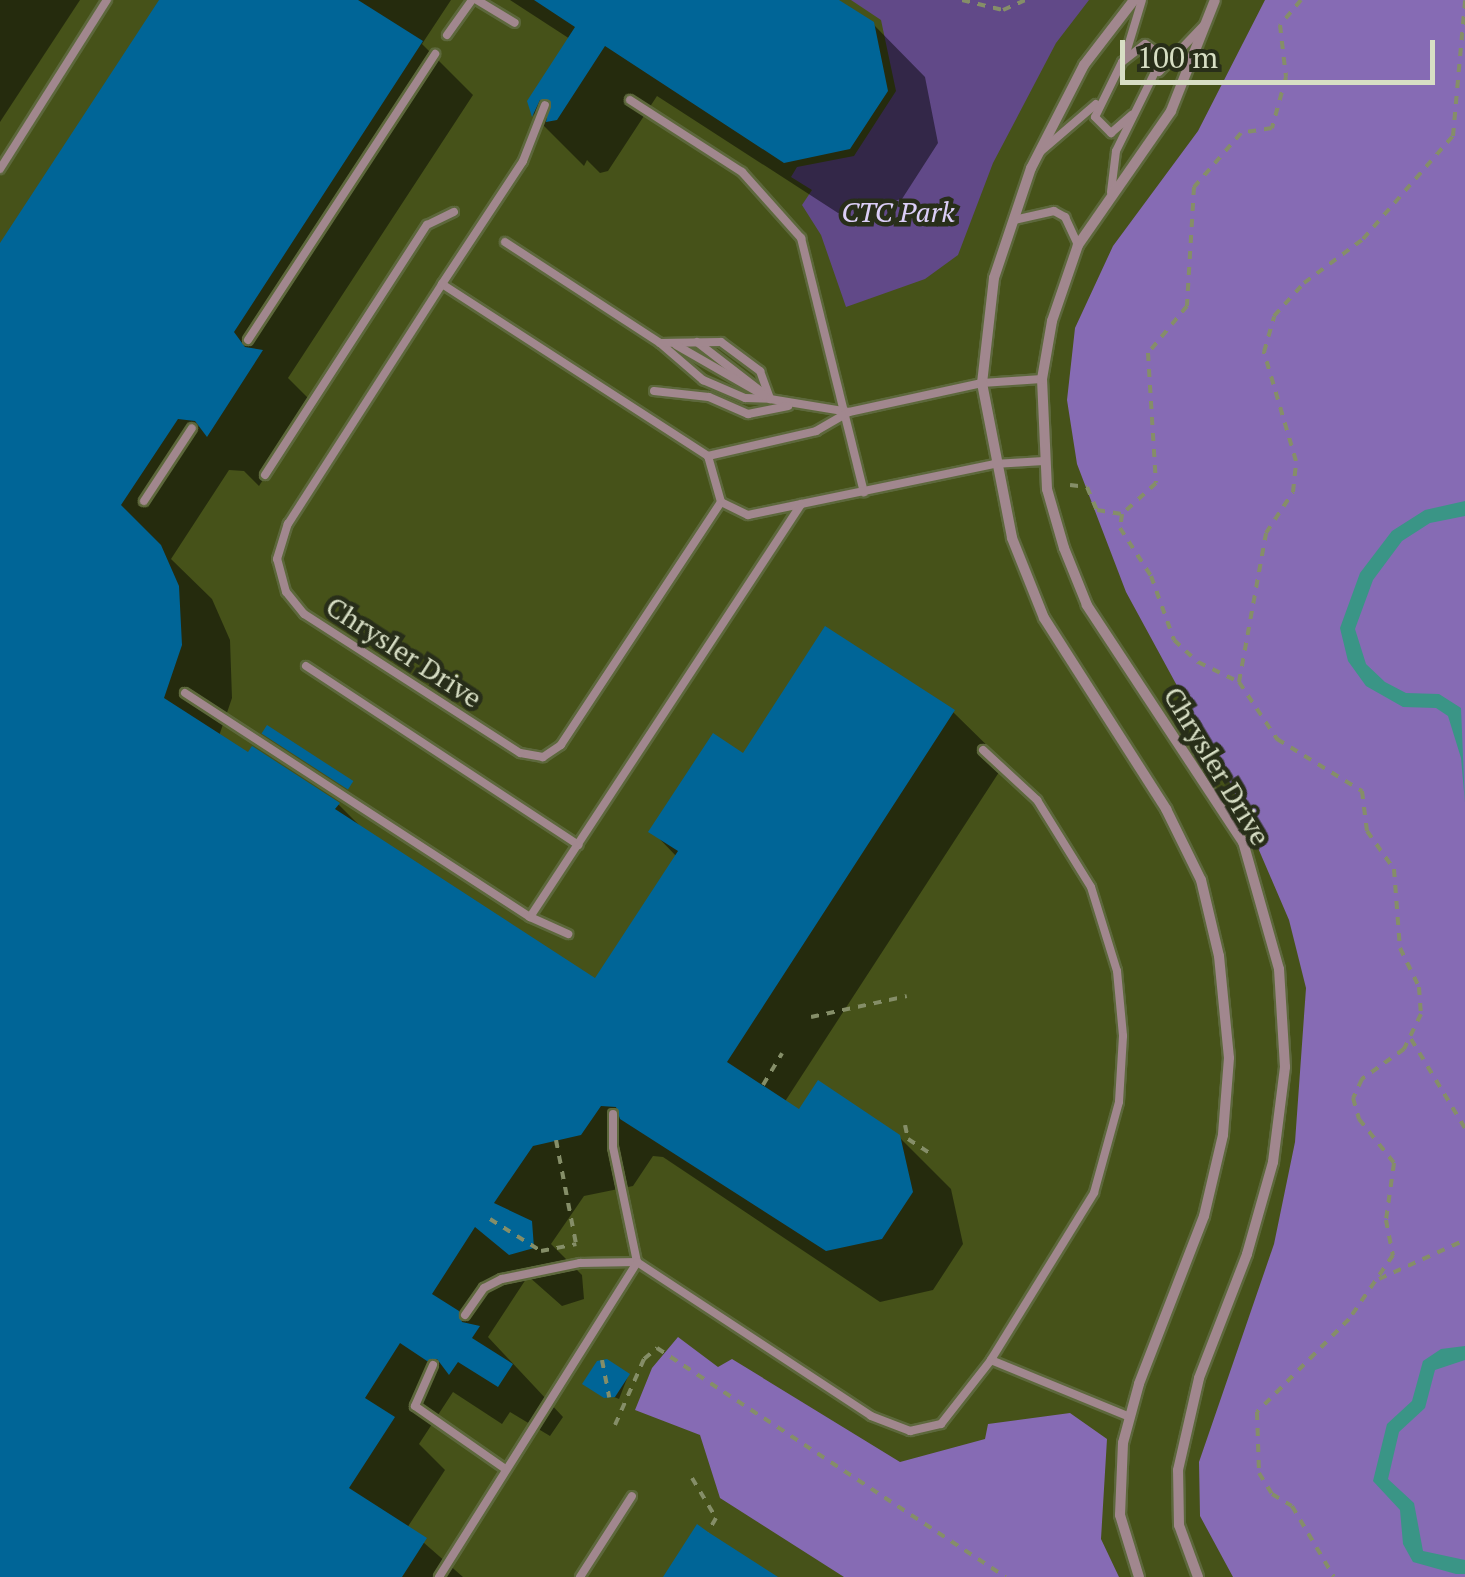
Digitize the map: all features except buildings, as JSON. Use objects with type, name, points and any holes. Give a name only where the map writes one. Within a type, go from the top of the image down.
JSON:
[{"type":"street","points":[[1134,0],[1084,65],[1037,154],[994,278],[982,383],[994,464],[1012,538],[1044,618],[1166,809],[1200,880],[1219,956],[1230,1058],[1223,1135],[1204,1216],[1130,1416],[1120,1515],[1140,1577]]},
{"type":"street","name":"Chrysler Drive","points":[[1198,1577],[1179,1525],[1178,1470],[1194,1394],[1248,1254],[1273,1162],[1285,1067],[1279,969],[1243,842],[1087,605],[1054,516],[1044,461],[1042,380],[1052,321],[1078,245],[1111,192],[1171,111],[1215,0]]},
{"type":"lane","points":[[0,170],[107,0]]},
{"type":"lane","points":[[447,35],[475,0],[515,23]]},
{"type":"lane","points":[[1132,115],[1118,130],[1102,131],[1095,117],[1122,62],[1142,0]]},
{"type":"lane","points":[[1111,192],[1116,151],[1132,115],[1153,79],[1203,26]]},
{"type":"lane","points":[[1122,62],[1138,46],[1152,47],[1159,58],[1153,79]]},
{"type":"lane","points":[[248,340],[435,54]]},
{"type":"lane","points":[[1037,154],[1102,97]]},
{"type":"lane","points":[[630,100],[742,172],[787,216],[811,258],[849,412],[864,492]]},
{"type":"lane","name":"Chrysler Drive","points":[[545,105],[523,161],[288,524],[278,559],[286,592],[304,614],[520,753],[543,757],[561,744],[721,502]]},
{"type":"lane","points":[[1012,220],[1054,210],[1065,217],[1078,245]]},
{"type":"lane","points":[[265,475],[427,225],[454,212]]},
{"type":"lane","points":[[505,242],[660,343],[714,386],[849,412]]},
{"type":"lane","points":[[442,284],[708,456],[721,502],[748,515],[994,464],[1044,461]]},
{"type":"lane","points":[[697,342],[770,399]]},
{"type":"lane","points":[[660,343],[721,342],[752,362],[770,399]]},
{"type":"lane","points":[[676,345],[770,399]]},
{"type":"lane","points":[[708,456],[816,431],[849,412],[982,383],[1042,380]]},
{"type":"lane","points":[[654,392],[709,396],[748,414],[792,404]]},
{"type":"lane","points":[[144,500],[192,428]]},
{"type":"lane","points":[[530,917],[802,504]]},
{"type":"lane","points":[[306,666],[578,845]]},
{"type":"lane","points":[[185,693],[530,917],[568,934]]},
{"type":"lane","points":[[464,1315],[484,1288],[502,1278],[580,1263],[637,1262],[895,1428],[941,1424],[991,1360],[1094,1193],[1116,1118],[1124,1036],[1117,971],[1091,887],[1037,800],[983,750]]},
{"type":"lane","points":[[439,1577],[637,1262],[613,1147],[613,1114]]},
{"type":"lane","points":[[991,1360],[1130,1416]]},
{"type":"lane","points":[[433,1365],[415,1406],[504,1468]]},
{"type":"lane","points":[[580,1577],[632,1496]]},
{"type":"path","points":[[962,0],[1003,10],[1026,0]]},
{"type":"path","points":[[1301,0],[1280,25],[1286,77],[1272,128],[1240,133],[1194,186],[1196,240],[1186,269],[1188,306],[1148,352],[1156,483],[1122,514],[1120,528],[1151,576],[1174,640],[1198,662],[1239,682],[1278,739],[1362,790],[1367,831],[1394,869],[1400,948],[1418,987],[1422,1014],[1398,1058],[1362,1079],[1353,1098],[1358,1119],[1391,1154],[1396,1171],[1386,1220],[1393,1255],[1306,1368],[1264,1399],[1255,1426],[1255,1459],[1266,1487],[1292,1506],[1334,1577]]},
{"type":"path","points":[[1239,682],[1266,534],[1293,492],[1296,462],[1264,352],[1274,316],[1304,284],[1363,239],[1453,136],[1465,1]]},
{"type":"path","points":[[1070,485],[1087,487],[1097,510],[1122,514]]},
{"type":"path","points":[[810,1017],[907,996]]},
{"type":"path","points":[[1410,1038],[1465,1128]]},
{"type":"path","points":[[763,1086],[782,1054]]},
{"type":"path","points":[[905,1124],[908,1139],[934,1156]]},
{"type":"path","points":[[490,1219],[542,1252],[577,1246],[556,1140]]},
{"type":"path","points":[[1374,1282],[1465,1240]]},
{"type":"path","points":[[615,1425],[644,1358],[658,1348],[1006,1577]]},
{"type":"path","points":[[602,1360],[609,1397]]},
{"type":"path","points":[[692,1478],[716,1518],[708,1532]]},
{"type":"shaded area","points":[[0,0],[1465,0],[1465,1577],[0,1577]]},
{"type":"shaded area","points":[[1265,0],[1465,0],[1465,1577],[1233,1577],[1200,1516],[1199,1462],[1274,1244],[1295,1142],[1306,988],[1289,920],[1231,785],[1126,592],[1077,464],[1067,400],[1075,328],[1113,246],[1198,131]]},
{"type":"shaded area","points":[[678,1337],[718,1367],[732,1359],[900,1462],[985,1439],[988,1424],[1070,1413],[1107,1439],[1101,1539],[1119,1577],[844,1577],[720,1498],[700,1435],[635,1410],[652,1368]]},
{"type":"green space","name":"CTC Park","points":[[851,0],[1089,0],[1056,43],[993,163],[958,255],[925,279],[846,307],[821,235],[802,205],[812,190],[791,177],[797,167],[854,156],[896,91],[881,20]]},
{"type":"water","points":[[1465,501],[1465,516],[1430,523],[1402,541],[1373,580],[1355,629],[1366,664],[1385,682],[1406,693],[1439,694],[1461,708],[1465,803],[1461,758],[1448,716],[1436,708],[1403,707],[1366,686],[1348,661],[1340,628],[1360,573],[1392,531],[1425,510]]},
{"type":"water","points":[[1465,1346],[1465,1360],[1435,1370],[1425,1408],[1399,1432],[1388,1479],[1414,1503],[1423,1551],[1465,1560],[1465,1574],[1456,1574],[1413,1562],[1403,1544],[1400,1510],[1373,1481],[1387,1424],[1412,1401],[1423,1361],[1441,1349]]}]
